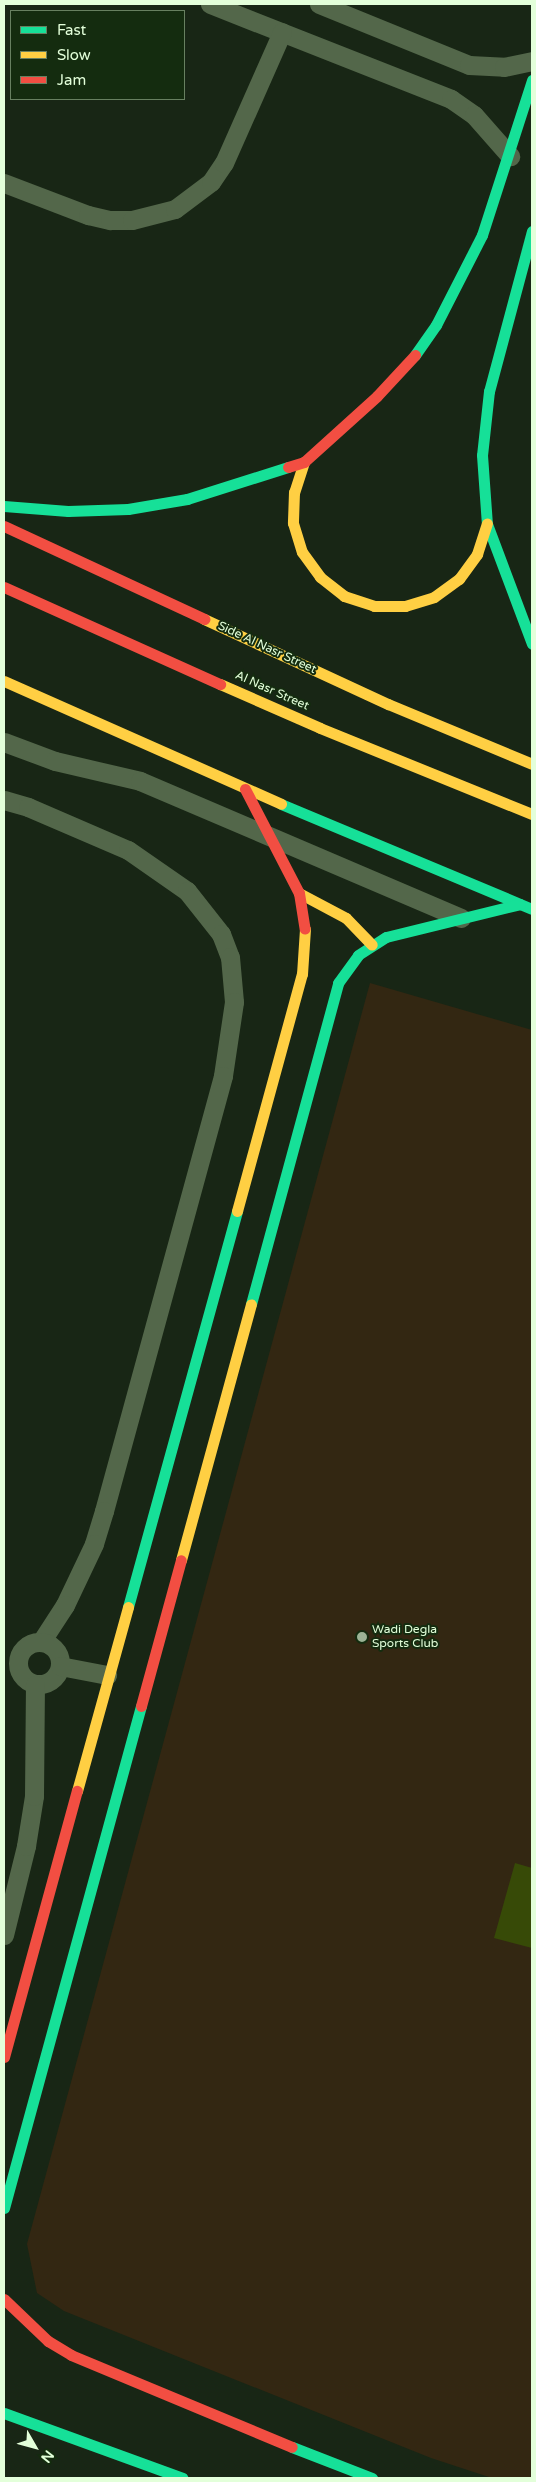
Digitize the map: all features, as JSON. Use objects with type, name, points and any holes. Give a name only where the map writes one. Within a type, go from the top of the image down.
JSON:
[{"type":"street","points":[[210,4],[451,99],[494,134],[510,156]]},
{"type":"street","points":[[319,4],[469,65],[504,67],[532,61]]},
{"type":"street","points":[[4,183],[88,215],[110,220],[132,220],[175,209],[211,182],[224,163],[282,32]]},
{"type":"street","points":[[4,506],[68,511],[128,509],[187,499],[304,462],[377,396],[411,360],[436,325],[482,235],[510,156],[532,80]]},
{"type":"street","points":[[532,231],[489,391],[483,426],[487,524],[532,644]]},
{"type":"street","points":[[304,462],[294,492],[293,523],[302,552],[320,578],[344,596],[374,606],[404,606],[434,597],[459,579],[477,554],[487,524]]},
{"type":"street","name":"Side Al Nasr Street","points":[[4,526],[379,700],[532,764]]},
{"type":"street","name":"Al Nasr Street","points":[[4,586],[320,728],[532,814]]},
{"type":"street","points":[[4,681],[244,789],[532,909]]},
{"type":"street","points":[[4,742],[55,761],[140,781],[461,918]]},
{"type":"street","points":[[4,2057],[107,1675],[302,974],[306,933],[299,893],[244,789]]},
{"type":"street","points":[[4,800],[28,807],[128,850],[187,890],[221,934],[230,957],[234,1002],[223,1076],[104,1511],[94,1544],[65,1606],[41,1642]]},
{"type":"street","points":[[299,893],[338,912],[372,945]]},
{"type":"street","points":[[4,2208],[338,983],[347,967],[372,945],[401,933],[520,904]]},
{"type":"street","points":[[41,1642],[53,1648],[60,1666],[49,1682],[35,1685],[20,1674],[11,1654],[28,1645],[41,1642]]},
{"type":"street","points":[[60,1666],[107,1675]]},
{"type":"street","points":[[4,1935],[26,1846],[34,1796],[35,1685]]},
{"type":"street","points":[[4,2299],[48,2341],[71,2355],[224,2421],[372,2478]]},
{"type":"street","points":[[4,2413],[183,2478]]},
{"type":"shaded area","name":"Wadi Degla Sports Club","points":[[370,983],[532,1030],[532,2478],[492,2478],[431,2458],[64,2311],[37,2293],[27,2244]]},
{"type":"shaded area","points":[[515,1863],[532,1868],[532,1948],[494,1938]]},
{"type":"traffic: fast","points":[[415,355],[436,325],[482,235],[532,80]]},
{"type":"traffic: fast","points":[[532,231],[489,391],[482,455],[487,524],[532,644]]},
{"type":"traffic: fast","points":[[4,506],[68,511],[128,509],[187,499],[288,467]]},
{"type":"traffic: fast","points":[[281,804],[532,909]]},
{"type":"traffic: fast","points":[[251,1304],[338,983],[358,955],[386,937],[520,904]]},
{"type":"traffic: fast","points":[[128,1607],[237,1211]]},
{"type":"traffic: fast","points":[[4,2208],[141,1706]]},
{"type":"traffic: fast","points":[[4,2413],[183,2478]]},
{"type":"traffic: fast","points":[[292,2447],[372,2478]]},
{"type":"traffic: slow","points":[[304,462],[294,492],[293,523],[302,552],[320,577],[344,596],[374,606],[405,606],[434,597],[459,579],[477,554],[487,524]]},
{"type":"traffic: slow","points":[[204,619],[388,704],[532,764]]},
{"type":"traffic: slow","points":[[4,681],[281,804]]},
{"type":"traffic: slow","points":[[220,684],[320,728],[532,814]]},
{"type":"traffic: slow","points":[[299,893],[346,918],[372,945]]},
{"type":"traffic: slow","points":[[237,1211],[302,974],[305,929]]},
{"type":"traffic: slow","points":[[181,1560],[251,1304]]},
{"type":"traffic: slow","points":[[77,1791],[128,1607]]},
{"type":"traffic: jam","points":[[288,467],[304,462],[377,396],[415,355]]},
{"type":"traffic: jam","points":[[4,526],[204,619]]},
{"type":"traffic: jam","points":[[4,587],[220,684]]},
{"type":"traffic: jam","points":[[245,789],[299,893],[305,929]]},
{"type":"traffic: jam","points":[[141,1706],[181,1560]]},
{"type":"traffic: jam","points":[[4,2057],[77,1791]]},
{"type":"traffic: jam","points":[[4,2299],[48,2341],[71,2355],[292,2447]]},
{"type":"place","name":"Wadi Degla Sports Club","points":[[362,1637]]}]
